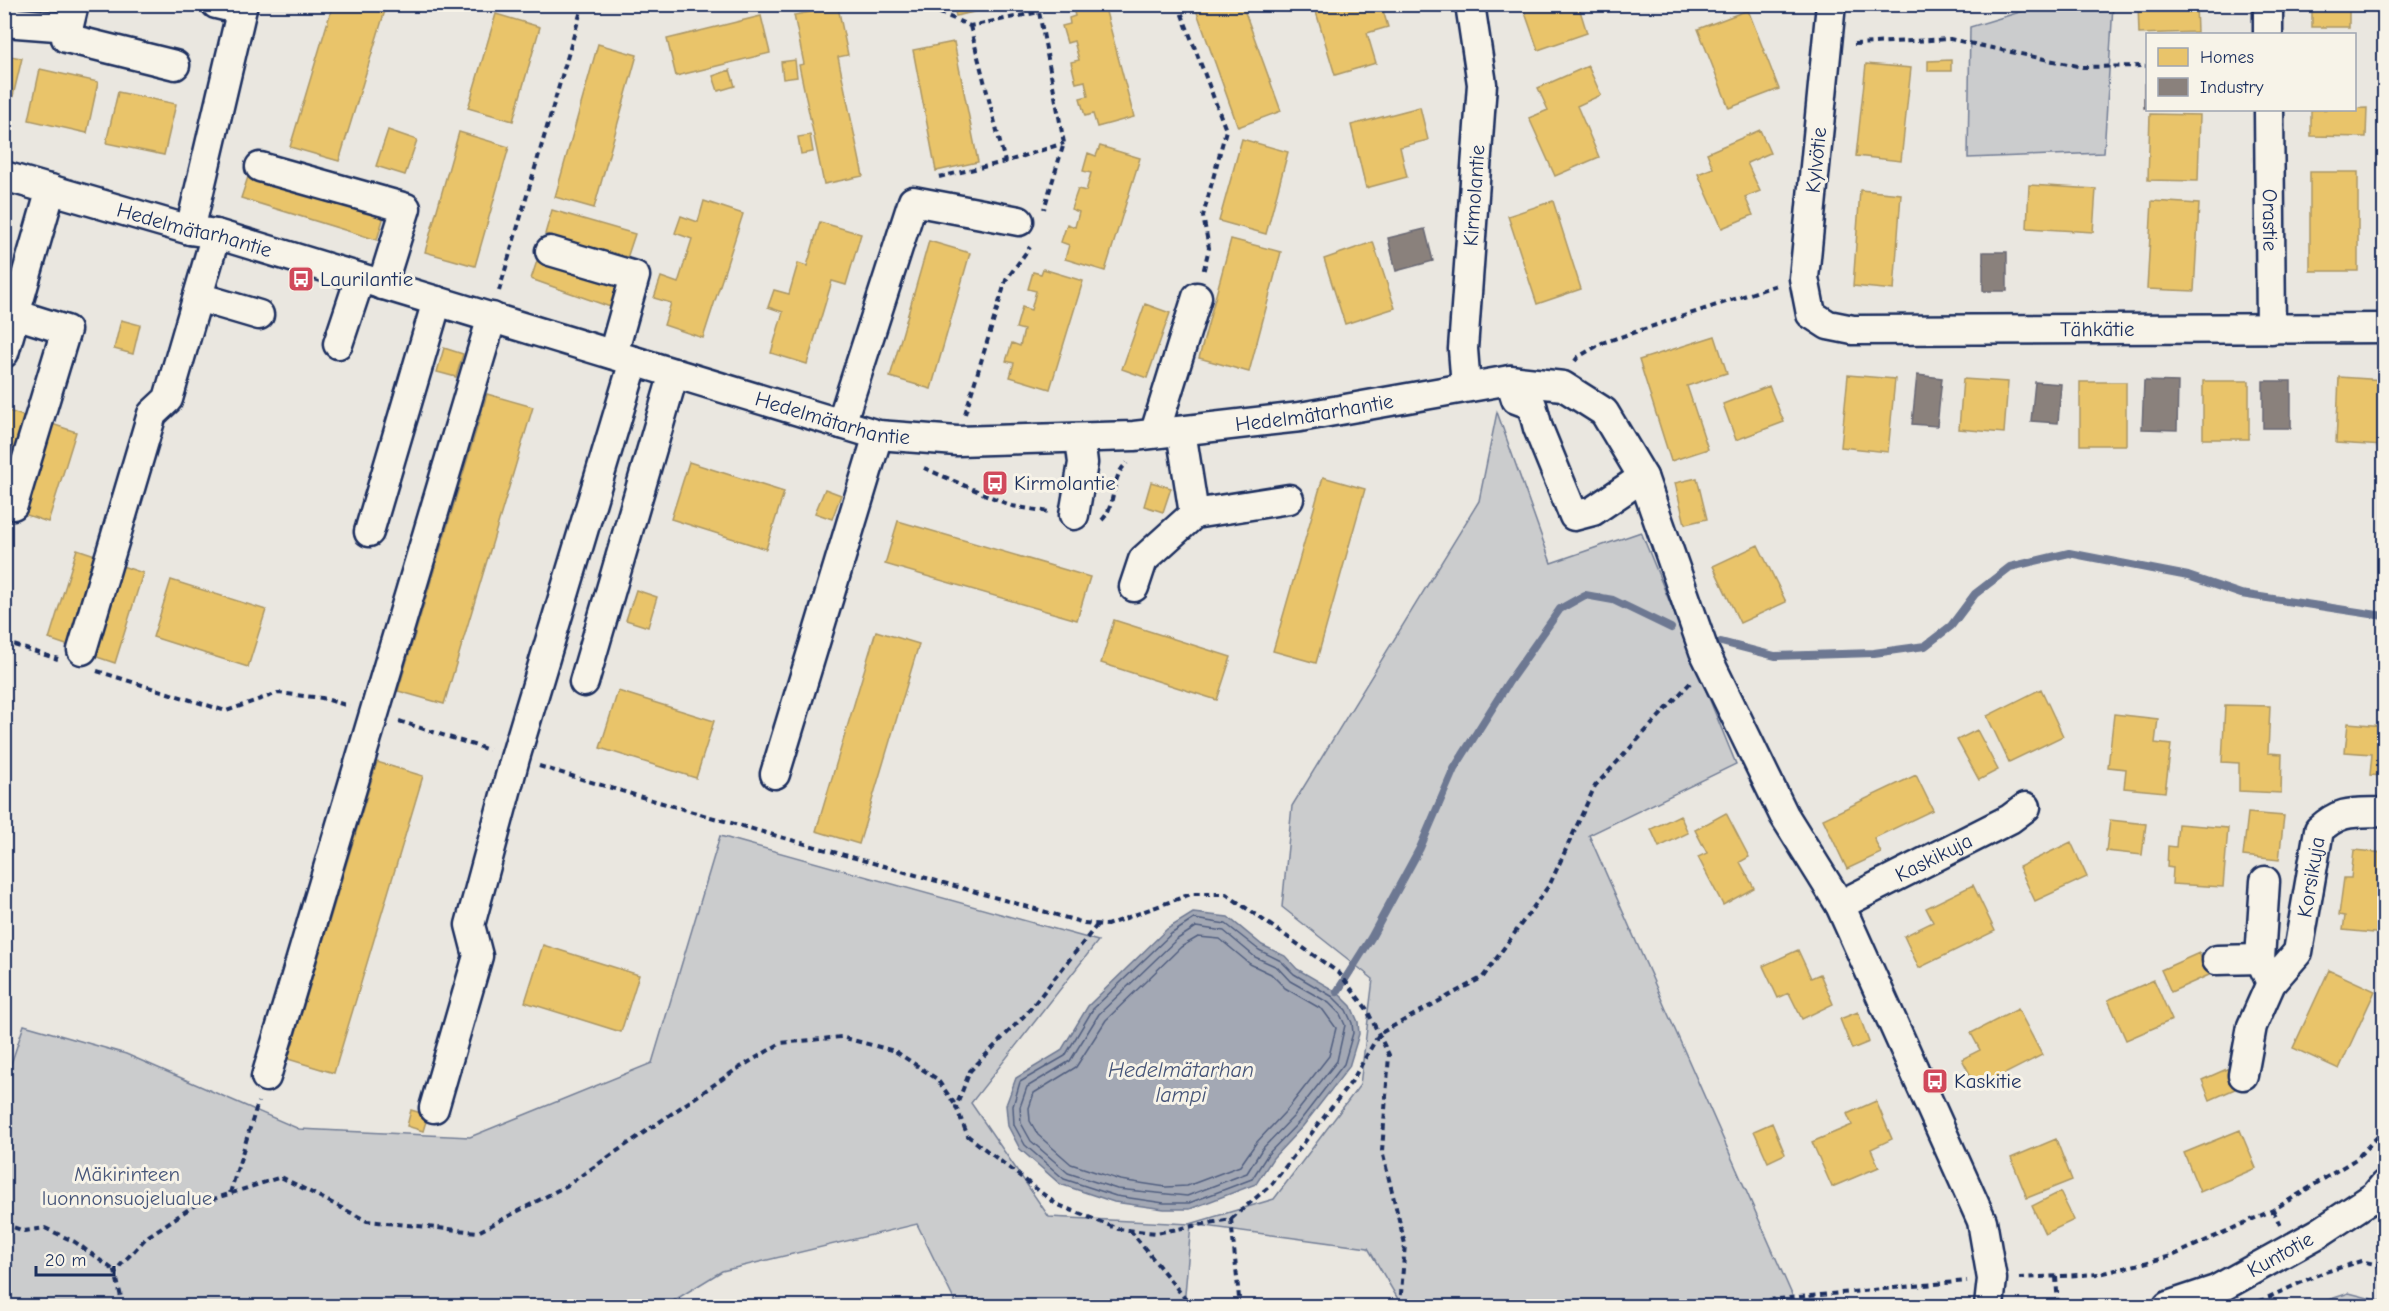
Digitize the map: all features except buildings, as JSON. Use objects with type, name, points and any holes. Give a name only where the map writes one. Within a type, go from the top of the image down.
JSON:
[{"type":"street","name":"Kirmolantie","points":[[1466,387],[1463,348],[1482,84],[1470,4]]},
{"type":"street","name":"Kylvötie","points":[[1811,314],[1804,278],[1831,4]]},
{"type":"street","points":[[2268,4],[2268,33]]},
{"type":"street","points":[[78,660],[152,414],[168,399],[198,297],[203,232],[233,6]]},
{"type":"street","points":[[4,22],[71,16],[66,38],[175,65]]},
{"type":"street","name":"Orastie","points":[[2269,111],[2271,329]]},
{"type":"street","points":[[260,167],[406,208],[338,344]]},
{"type":"street","name":"Hedelmätarhantie","points":[[7,182],[51,189],[203,232],[878,435],[957,441],[1134,436],[1300,417],[1510,380],[1563,386],[1604,412],[1643,477],[1709,661],[1784,815],[1840,905]]},
{"type":"street","points":[[4,352],[51,189]]},
{"type":"street","points":[[842,424],[913,201],[1032,227]]},
{"type":"street","points":[[434,1108],[478,956],[470,925],[623,358],[635,276],[550,251]]},
{"type":"street","points":[[198,297],[259,315]]},
{"type":"street","points":[[1194,514],[1168,432],[1197,297]]},
{"type":"street","points":[[369,532],[437,301]]},
{"type":"street","points":[[13,505],[66,330],[15,314]]},
{"type":"street","name":"Tähkätie","points":[[1811,314],[1828,325],[1853,330],[2385,328]]},
{"type":"street","points":[[266,1077],[492,318]]},
{"type":"street","points":[[584,682],[674,373]]},
{"type":"street","points":[[1510,380],[1516,399],[1532,405],[1538,428],[1574,516],[1593,511],[1643,477]]},
{"type":"street","points":[[775,774],[878,435]]},
{"type":"street","points":[[1074,515],[1083,463],[1080,438]]},
{"type":"street","points":[[1134,587],[1143,560],[1194,514],[1289,499]]},
{"type":"street","name":"Kaskikuja","points":[[1840,905],[2010,819],[2026,807]]},
{"type":"street","name":"Korsikuja","points":[[2266,971],[2298,952],[2319,830],[2332,817],[2352,813],[2385,812]]},
{"type":"street","points":[[2243,1075],[2266,971],[2265,881]]},
{"type":"street","points":[[1840,905],[1982,1221],[1992,1279],[1989,1306]]},
{"type":"street","points":[[2217,960],[2266,971]]},
{"type":"street","name":"Kuntotie","points":[[2168,1306],[2216,1290],[2319,1233],[2381,1195]]},
{"type":"path","points":[[492,318],[583,4]]},
{"type":"path","points":[[934,4],[936,11],[970,26],[1039,12],[1064,143],[1032,227],[1006,280],[957,441]]},
{"type":"path","points":[[1178,4],[1226,130],[1203,216],[1209,248],[1197,297]]},
{"type":"path","points":[[970,26],[1005,162]]},
{"type":"path","points":[[1828,45],[1950,39],[2082,67],[2146,66]]},
{"type":"path","points":[[932,179],[1005,162],[1064,143]]},
{"type":"path","points":[[1563,386],[1578,357],[1602,344],[1769,287],[1804,278]]},
{"type":"path","points":[[4,642],[78,660],[226,711],[278,693],[322,698],[693,814],[880,864],[1084,923],[1107,925],[1191,894],[1226,894],[1339,973],[1356,995],[1389,1055],[1382,1151],[1405,1244],[1400,1306]]},
{"type":"path","points":[[115,1271],[147,1237],[195,1205],[281,1178],[367,1221],[478,1232],[566,1186],[743,1065],[781,1044],[841,1036],[895,1051],[937,1079],[956,1107],[968,1136],[1056,1204],[1118,1229],[1156,1233],[1231,1219],[1272,1184],[1352,1081],[1379,1034],[1484,977],[1550,884],[1596,786],[1709,661]]},
{"type":"path","points":[[956,1107],[970,1071],[1027,1013],[1097,924]]},
{"type":"path","points":[[230,1194],[266,1077]]},
{"type":"path","points":[[1705,1306],[1992,1279],[2100,1274],[2182,1251],[2273,1210],[2356,1159],[2385,1130]]},
{"type":"path","points":[[1231,1219],[1239,1298],[1236,1306]]},
{"type":"path","points":[[4,1224],[24,1231],[45,1228],[75,1242],[115,1271],[123,1306]]},
{"type":"path","points":[[1130,1230],[1191,1306]]},
{"type":"path","points":[[2248,1306],[2322,1273],[2361,1261],[2385,1266]]},
{"type":"path","points":[[2056,1277],[2058,1306]]},
{"type":"green space","points":[[2043,5],[2113,5],[2104,153],[1968,158],[1970,27]]},
{"type":"green space","name":"Mäkirinteen luonnonsuojelualue","points":[[1497,412],[1551,563],[1641,532],[1736,764],[1589,835],[1797,1306],[1402,1306],[1368,1248],[1191,1224],[1184,1306],[957,1306],[917,1224],[722,1271],[665,1306],[5,1306],[5,1082],[24,1025],[126,1054],[299,1129],[470,1137],[652,1063],[720,836],[1098,941],[971,1103],[1049,1217],[1190,1224],[1274,1199],[1360,1085],[1373,979],[1282,907],[1292,806],[1479,501]]},
{"type":"green space","points":[[2349,1293],[2384,1302],[2384,1306],[2310,1306]]},
{"type":"water","name":"Hedelmätarhan lampi","points":[[1193,913],[1228,917],[1262,945],[1285,956],[1297,969],[1337,992],[1351,1006],[1358,1022],[1359,1034],[1349,1067],[1303,1126],[1273,1158],[1256,1184],[1190,1209],[1164,1209],[1114,1202],[1060,1184],[1020,1149],[1008,1126],[1006,1105],[1016,1078],[1061,1051],[1088,1006],[1167,929]]},
{"type":"waterway","points":[[1721,642],[1775,656],[1874,653],[1925,646],[1951,626],[1975,594],[2010,567],[2069,553],[2188,576],[2241,594],[2384,616]]},
{"type":"waterway","points":[[1337,992],[1371,938],[1420,848],[1454,769],[1508,683],[1560,609],[1585,595],[1613,600],[1671,628]]},
{"type":"place","name":"Laurilantie","points":[[301,279]]},
{"type":"place","name":"Kirmolantie","points":[[995,483]]},
{"type":"place","name":"Kaskitie","points":[[1935,1081]]}]
